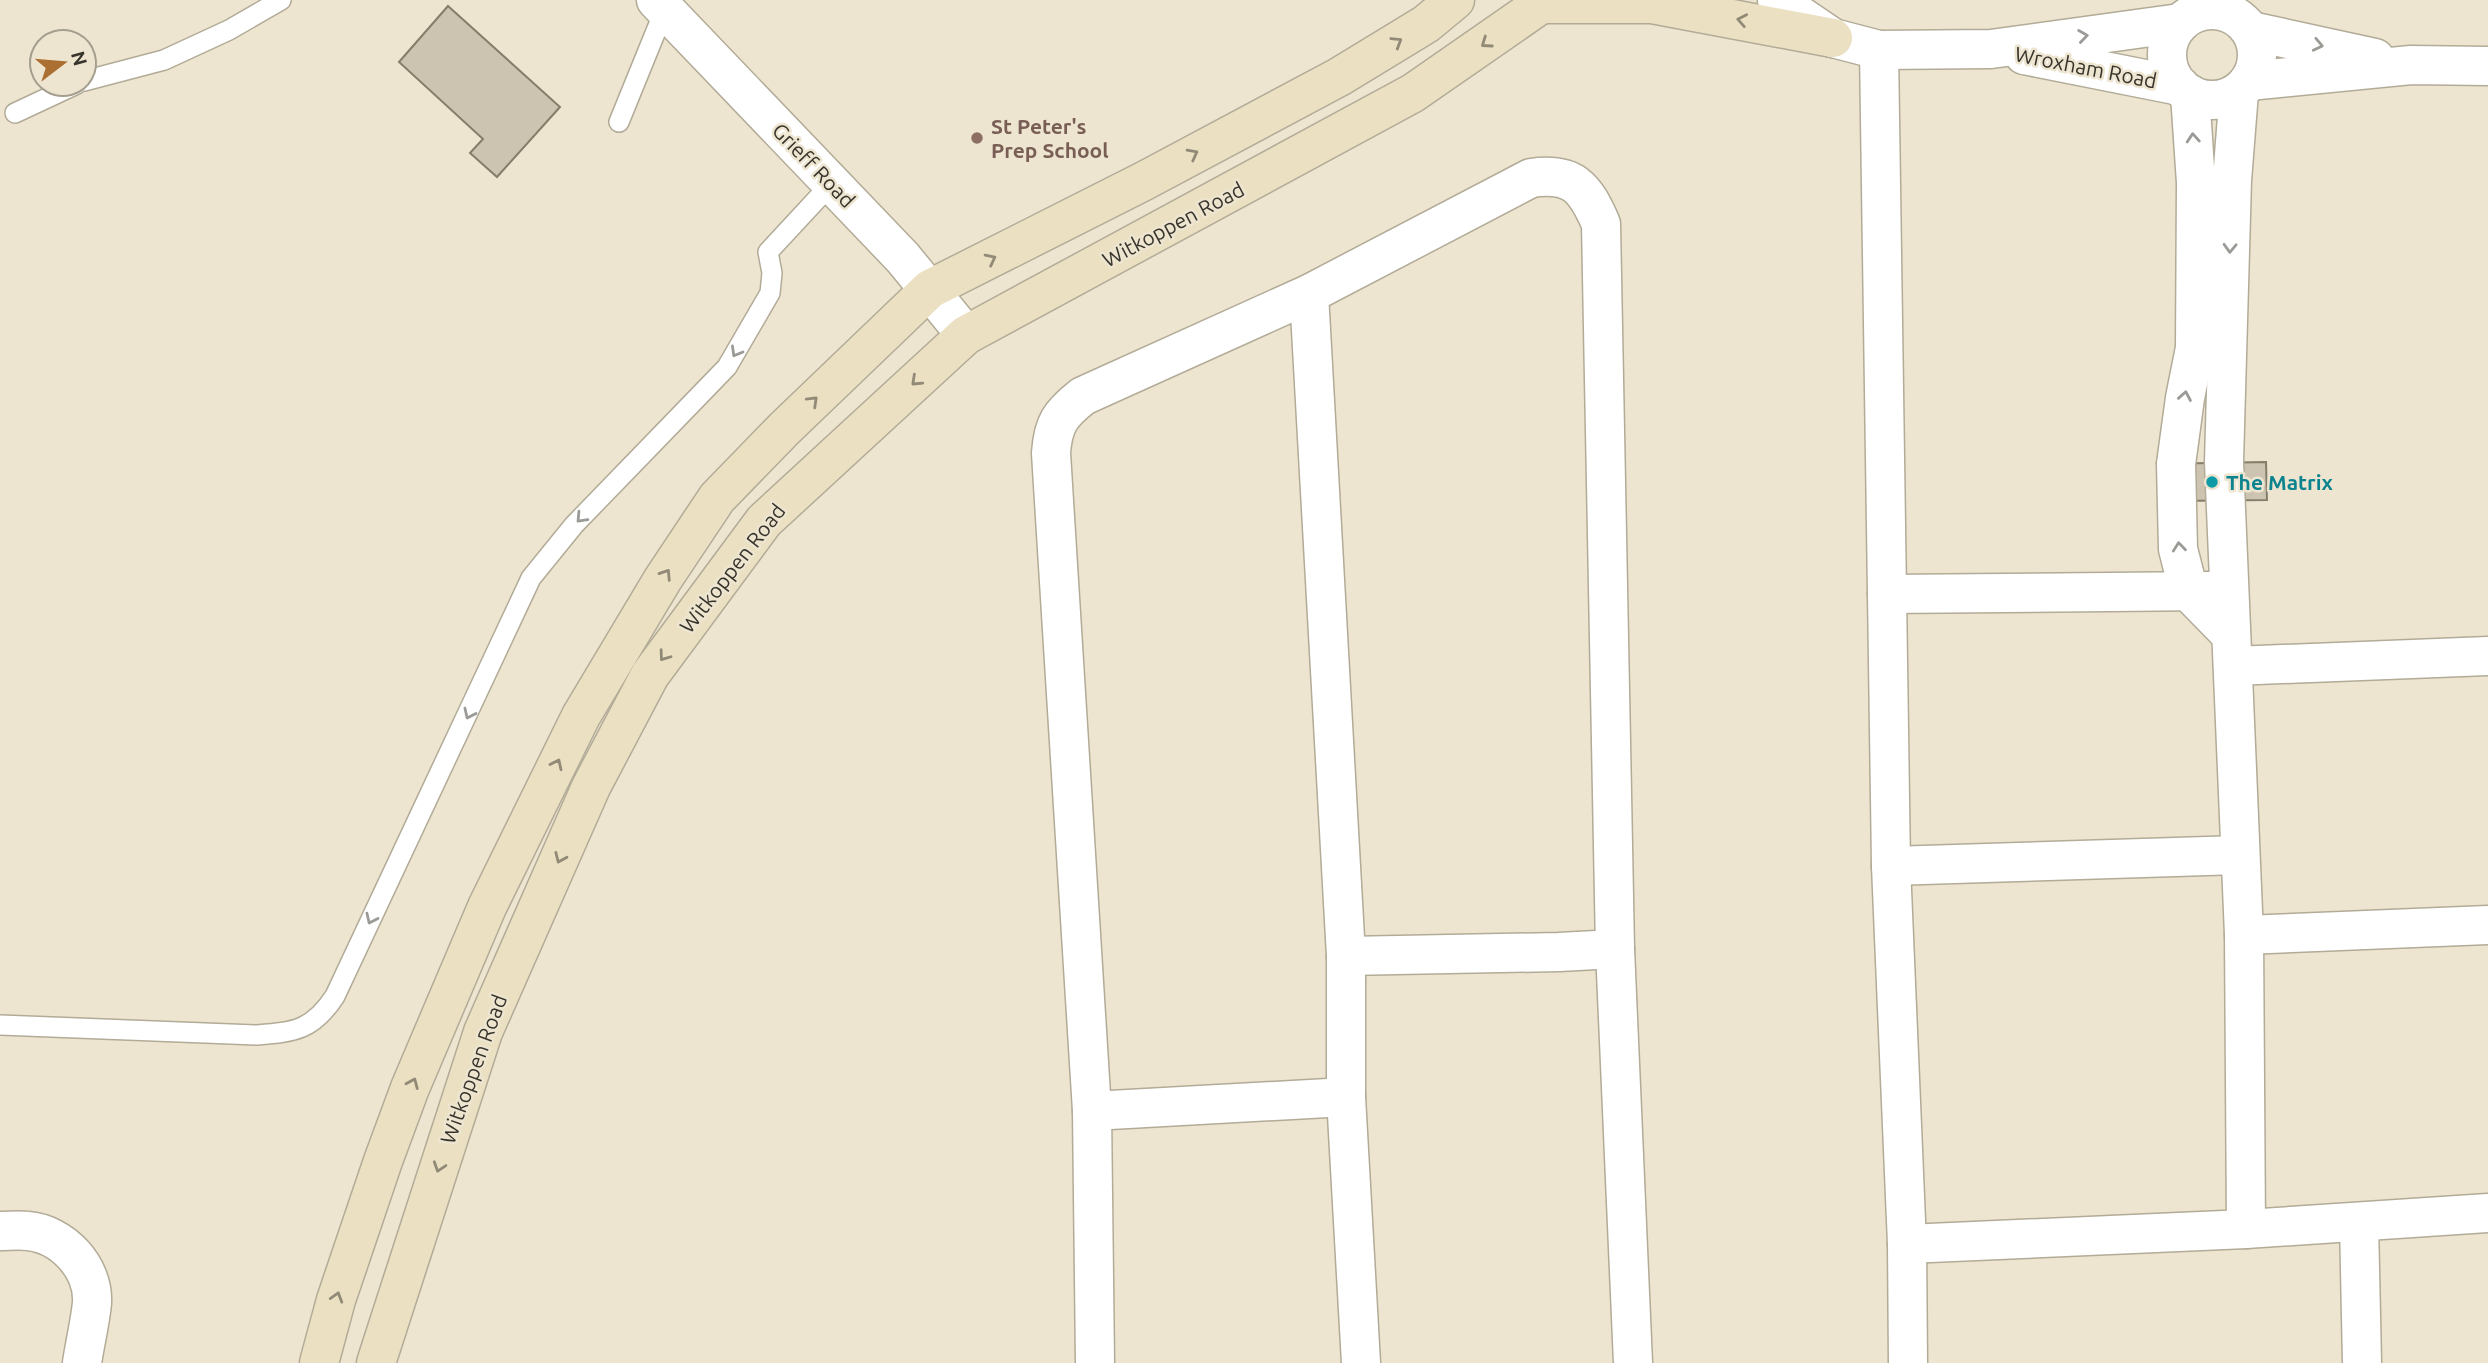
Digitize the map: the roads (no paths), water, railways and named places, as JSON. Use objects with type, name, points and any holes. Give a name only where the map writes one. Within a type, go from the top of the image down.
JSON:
[{"type":"main road","points":[[319,1363],[340,1287],[383,1161],[410,1088],[487,907],[581,716],[663,579],[717,498],[784,429],[930,289],[1144,181],[1339,77],[1426,24],[1455,0]]},
{"type":"main road","points":[[1799,0],[1833,38]]},
{"type":"main road","points":[[1544,2],[1652,4],[1833,38]]},
{"type":"main road","name":"Witkoppen Road","points":[[376,1363],[483,1032],[591,787],[650,675],[764,521],[966,335],[1413,93],[1544,2]]},
{"type":"street","name":"Wroxham Road","points":[[1777,0],[1833,38],[1879,50],[1992,49],[2180,23]]},
{"type":"street","name":"Grieff Road","points":[[661,4],[930,289],[966,335]]},
{"type":"street","points":[[2411,65],[2251,31],[2232,14],[2221,10],[2199,12],[2180,23],[2173,32],[2167,53],[2172,76],[2185,90],[2202,99],[2214,100],[2244,86],[2411,65],[2488,66]]},
{"type":"street","points":[[2246,1229],[2244,935],[2224,462],[2232,180],[2244,86],[2255,69],[2258,57],[2251,31]]},
{"type":"street","name":"Wroxham Road","points":[[1992,49],[2185,90]]},
{"type":"street","points":[[1879,50],[1891,866],[1907,1244],[1908,1363]]},
{"type":"street","points":[[2185,90],[2196,183],[2195,348],[2185,398],[2176,485],[2178,549],[2189,592],[2232,650]]},
{"type":"street","points":[[1095,1363],[1092,1111],[1051,453],[1053,433],[1058,420],[1068,407],[1083,396],[1309,293],[1531,178],[1549,176],[1565,178],[1577,184],[1593,205],[1601,223],[1615,949],[1633,1363]]},
{"type":"street","points":[[1309,293],[1346,956],[1346,1097],[1361,1363]]},
{"type":"street","points":[[1887,594],[2228,591]]},
{"type":"street","points":[[2232,650],[2488,656]]},
{"type":"street","points":[[1891,866],[2239,855]]},
{"type":"street","points":[[2244,935],[2488,925]]},
{"type":"street","points":[[1346,956],[1615,949]]},
{"type":"street","points":[[1092,1111],[1346,1097]]},
{"type":"street","points":[[1907,1244],[2246,1229],[2488,1213]]},
{"type":"street","points":[[2359,1222],[2362,1363]]},
{"type":"street","points":[[0,1231],[29,1231],[46,1235],[74,1254],[83,1268],[90,1284],[92,1301],[82,1363]]},
{"type":"lane","points":[[98,77],[164,60],[229,30],[281,0]]},
{"type":"lane","points":[[619,122],[661,4]]},
{"type":"lane","points":[[15,113],[47,98]]},
{"type":"lane","points":[[0,1025],[257,1035],[292,1032],[311,1022],[326,1009],[335,996],[405,850],[531,578],[574,526],[727,367],[770,293],[772,273],[768,252],[832,183]]},
{"type":"place","name":"St Peter's Prep School","points":[[977,138]]},
{"type":"place","name":"The Matrix","points":[[2212,482]]}]
